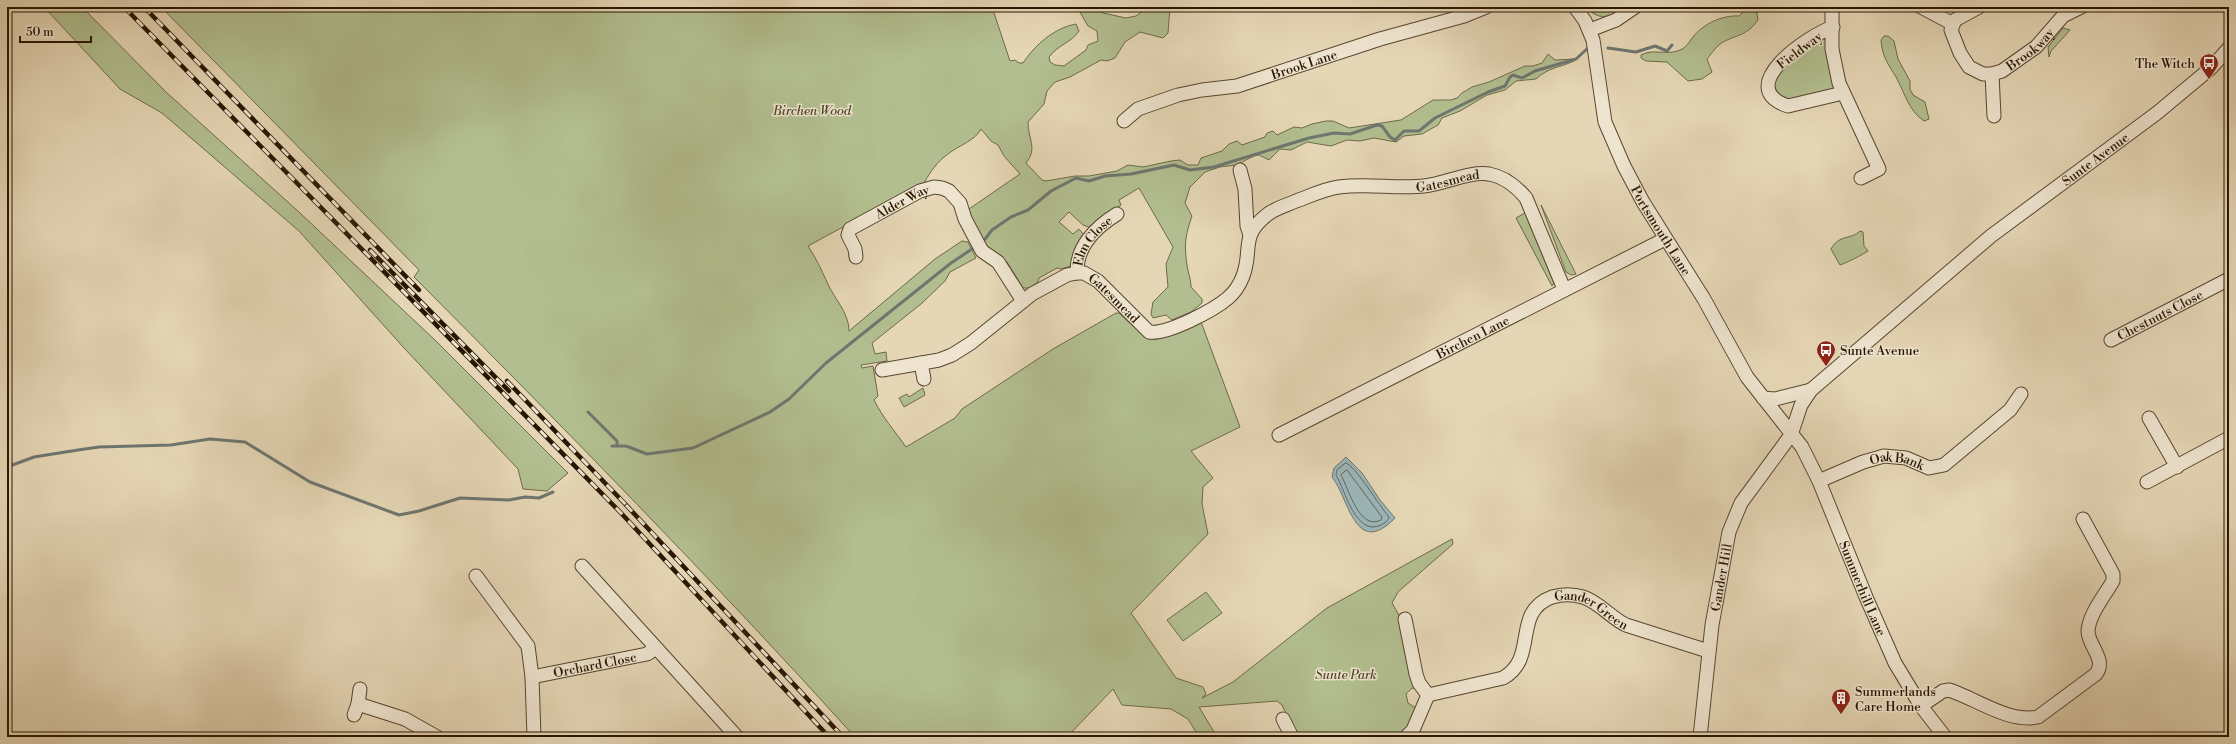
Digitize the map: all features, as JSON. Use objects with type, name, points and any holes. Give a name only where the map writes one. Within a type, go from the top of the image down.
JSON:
[{"type":"street","name":"Brook Lane","points":[[1124,121],[1138,109],[1178,95],[1202,90],[1237,86],[1380,39],[1464,16],[1486,7]]},
{"type":"street","name":"Portsmouth Lane","points":[[1574,7],[1590,30],[1596,51],[1605,122],[1624,166],[1666,239],[1704,299],[1747,377],[1791,436]]},
{"type":"street","points":[[1590,30],[1616,20],[1635,7]]},
{"type":"street","name":"Fieldway","points":[[1832,7],[1832,49],[1843,93],[1879,169],[1861,178]]},
{"type":"street","points":[[1921,7],[1953,24],[1961,16],[1979,7]]},
{"type":"street","name":"Brookway","points":[[1953,24],[1952,36],[1969,67],[1983,74],[1992,74],[2002,71],[2036,47],[2058,12],[2081,7]]},
{"type":"street","name":"Fieldway","points":[[1833,27],[1819,33],[1778,64],[1769,78],[1769,88],[1776,100],[1788,106],[1843,93]]},
{"type":"street","name":"Sunte Avenue","points":[[1791,436],[1801,405],[1811,390],[1999,229],[2156,113],[2211,68],[2229,48]]},
{"type":"street","name":"Brookway","points":[[1992,74],[1994,116]]},
{"type":"street","name":"Gatesmead","points":[[1240,170],[1247,204],[1247,226],[1250,235]]},
{"type":"street","name":"Gatesmead","points":[[882,370],[939,360],[962,350],[1022,300],[1067,276],[1077,273],[1093,276],[1149,332],[1165,331],[1202,315],[1233,293],[1238,286],[1246,268],[1247,243],[1250,235],[1268,214],[1331,188],[1423,186],[1474,174],[1494,175],[1510,182],[1526,198],[1564,289]]},
{"type":"street","name":"Alder Way","points":[[856,257],[855,248],[848,235],[850,229],[920,191],[934,187],[949,191],[960,203],[965,220],[982,251],[998,262],[1022,300]]},
{"type":"street","points":[[1247,204],[1268,214]]},
{"type":"street","name":"Elm Close","points":[[1077,273],[1077,256],[1080,250],[1100,225],[1117,214]]},
{"type":"street","name":"Birchen Lane","points":[[1279,435],[1564,289],[1666,239]]},
{"type":"street","name":"Chestnuts Close","points":[[2112,340],[2229,279]]},
{"type":"street","points":[[921,363],[924,379]]},
{"type":"street","name":"Sunte Avenue","points":[[1763,398],[1775,399],[1811,390]]},
{"type":"street","name":"Oak Bank","points":[[1819,481],[1863,462],[1884,456],[1906,458],[1929,468],[1944,465],[2010,410],[2021,394]]},
{"type":"street","points":[[2149,418],[2177,466]]},
{"type":"street","name":"Summerhill Lane","points":[[1791,436],[1802,447],[1819,481],[1866,597],[1895,663],[1921,706],[1944,737]]},
{"type":"street","name":"Gander Hill","points":[[1700,737],[1708,651],[1720,574],[1733,517],[1741,503],[1791,436]]},
{"type":"street","points":[[2147,482],[2229,438]]},
{"type":"street","points":[[1921,706],[1943,691],[1949,690],[2015,717],[2027,719],[2038,716],[2096,674],[2099,670],[2100,661],[2091,645],[2088,630],[2091,620],[2113,581],[2114,574],[2083,519]]},
{"type":"street","name":"Orchard Close","points":[[582,566],[737,737]]},
{"type":"street","points":[[476,576],[524,639],[530,654],[534,737]]},
{"type":"street","name":"Gander Green","points":[[1428,695],[1503,678],[1511,674],[1520,662],[1533,609],[1545,600],[1564,595],[1584,598],[1615,620],[1626,625],[1708,651]]},
{"type":"street","points":[[1405,619],[1416,674],[1419,683],[1428,695],[1413,730],[1406,737]]},
{"type":"street","name":"Orchard Close","points":[[532,677],[647,654],[656,648]]},
{"type":"street","points":[[360,690],[356,709],[405,719],[437,737]]},
{"type":"street","points":[[1283,719],[1292,737]]},
{"type":"green space","points":[[44,7],[82,7],[166,92],[299,212],[437,342],[568,473],[547,491],[523,489],[518,469],[404,348],[299,231],[162,113],[120,89]]},
{"type":"green space","points":[[161,7],[992,7],[1010,61],[1015,60],[1019,63],[1023,63],[1039,44],[1053,33],[1076,24],[1079,31],[1076,35],[1049,57],[1050,62],[1055,65],[1064,66],[1086,50],[1088,45],[1098,41],[1097,31],[1088,26],[1077,7],[1096,7],[1103,13],[1126,18],[1136,16],[1148,7],[1170,7],[1168,33],[1163,38],[1140,32],[1125,42],[1115,58],[1107,61],[1101,60],[1070,77],[1055,82],[1047,91],[1044,104],[1028,122],[1032,148],[1030,158],[1026,163],[1042,180],[1046,181],[1117,171],[1128,165],[1143,167],[1180,160],[1188,165],[1198,165],[1201,158],[1222,151],[1229,144],[1237,141],[1242,145],[1265,137],[1267,133],[1273,131],[1277,135],[1294,127],[1302,128],[1326,121],[1333,121],[1349,128],[1401,120],[1433,100],[1451,100],[1457,98],[1472,87],[1489,82],[1525,66],[1533,66],[1542,63],[1548,54],[1555,60],[1574,59],[1574,61],[1550,70],[1536,79],[1516,81],[1505,90],[1487,95],[1460,111],[1442,118],[1438,125],[1422,134],[1404,136],[1396,142],[1374,138],[1360,141],[1347,140],[1331,146],[1307,142],[1291,150],[1280,149],[1269,160],[1259,155],[1236,165],[1220,167],[1205,172],[1190,187],[1185,203],[1192,216],[1186,240],[1187,268],[1191,281],[1191,287],[1202,299],[1202,303],[1191,312],[1172,320],[1166,315],[1153,318],[1151,314],[1153,302],[1168,287],[1166,264],[1173,247],[1139,188],[1119,200],[1121,205],[1104,216],[1091,228],[1083,225],[1069,212],[1059,222],[1073,234],[1079,229],[1084,235],[1074,265],[1061,269],[1057,268],[1039,278],[1038,282],[1029,288],[1023,288],[1007,262],[989,252],[972,220],[969,209],[1020,174],[1004,156],[998,145],[991,141],[981,129],[975,137],[952,151],[941,160],[924,183],[808,246],[847,318],[849,331],[935,259],[962,241],[968,242],[976,258],[950,272],[945,281],[921,304],[872,343],[875,354],[886,352],[887,361],[861,365],[862,368],[873,366],[878,396],[874,400],[906,447],[955,418],[962,409],[1053,349],[1116,313],[1119,313],[1146,336],[1185,328],[1186,330],[1201,322],[1240,427],[1191,451],[1213,478],[1203,487],[1202,504],[1208,534],[1131,613],[1176,678],[1203,687],[1206,694],[1202,698],[1233,682],[1327,608],[1452,539],[1453,544],[1398,592],[1392,603],[1400,617],[1418,689],[1412,688],[1406,694],[1408,703],[1416,708],[1407,731],[1392,737],[1297,737],[1282,705],[1277,701],[1199,707],[1217,737],[1199,737],[1188,719],[1171,709],[1122,705],[1113,689],[1067,737],[855,737],[637,504],[414,277],[419,270]]},
{"type":"green space","points":[[1586,7],[1624,7],[1623,11],[1612,15],[1599,16]]},
{"type":"green space","points":[[1748,7],[1756,8],[1758,20],[1749,30],[1725,41],[1716,47],[1707,59],[1712,72],[1702,79],[1688,81],[1667,62],[1646,61],[1641,58],[1641,55],[1646,53],[1675,52],[1682,49],[1697,32],[1707,24],[1726,17],[1739,16]]},
{"type":"green space","points":[[2063,28],[2070,30],[2051,51],[2049,57],[2048,47]]},
{"type":"green space","points":[[1884,36],[1888,36],[1894,41],[1898,59],[1910,81],[1910,89],[1913,95],[1925,102],[1929,119],[1924,121],[1919,117],[1907,101],[1884,55],[1881,40]]},
{"type":"green space","points":[[1822,38],[1828,42],[1835,86],[1834,89],[1790,102],[1775,88],[1774,84],[1776,74],[1780,68]]},
{"type":"green space","points":[[1541,205],[1576,274],[1571,275],[1566,272]]},
{"type":"green space","points":[[1525,213],[1554,283],[1552,286],[1516,218]]},
{"type":"green space","points":[[1860,231],[1863,232],[1864,246],[1868,251],[1840,265],[1831,249],[1834,244],[1841,239],[1853,236]]},
{"type":"green space","points":[[923,388],[925,395],[904,407],[899,398],[907,394],[909,397]]},
{"type":"green space","points":[[1206,592],[1222,613],[1183,641],[1167,620]]},
{"type":"water","points":[[1346,457],[1362,473],[1380,500],[1395,518],[1382,529],[1371,532],[1362,529],[1355,521],[1332,477],[1334,468]]},
{"type":"waterway","points":[[1608,48],[1636,52],[1655,46],[1667,51],[1672,45]]},
{"type":"waterway","points":[[982,243],[992,230],[1011,217],[1028,210],[1051,191],[1076,178],[1089,181],[1105,176],[1131,174],[1174,165],[1190,170],[1214,167],[1309,138],[1334,133],[1350,134],[1377,125],[1382,126],[1390,137],[1395,140],[1404,131],[1419,131],[1435,118],[1488,92],[1505,86],[1510,77],[1513,75],[1522,78],[1535,71],[1576,59],[1588,48]]},
{"type":"waterway","points":[[612,446],[626,446],[647,454],[693,448],[770,412],[789,399],[826,363],[951,263],[975,247]]},
{"type":"waterway","points":[[588,412],[617,441],[617,444]]},
{"type":"waterway","points":[[7,467],[34,457],[99,447],[171,445],[210,439],[245,442],[310,482],[399,515],[419,511],[460,498],[509,500],[525,497],[539,498],[553,492]]},
{"type":"railway","points":[[124,7],[621,513],[829,737]]},
{"type":"railway","points":[[144,7],[419,290]]},
{"type":"railway","points":[[370,250],[509,391]]},
{"type":"railway","points":[[507,381],[629,508]]},
{"type":"railway","points":[[626,505],[843,737]]},
{"type":"place","name":"The Witch","points":[[2209,80]]},
{"type":"place","name":"Sunte Avenue","points":[[1826,367]]},
{"type":"place","name":"Summerlands Care Home","points":[[1841,715]]},
{"type":"park label","name":"Birchen Wood","points":[[812,110]]},
{"type":"park label","name":"Sunte Park","points":[[1346,674]]}]
